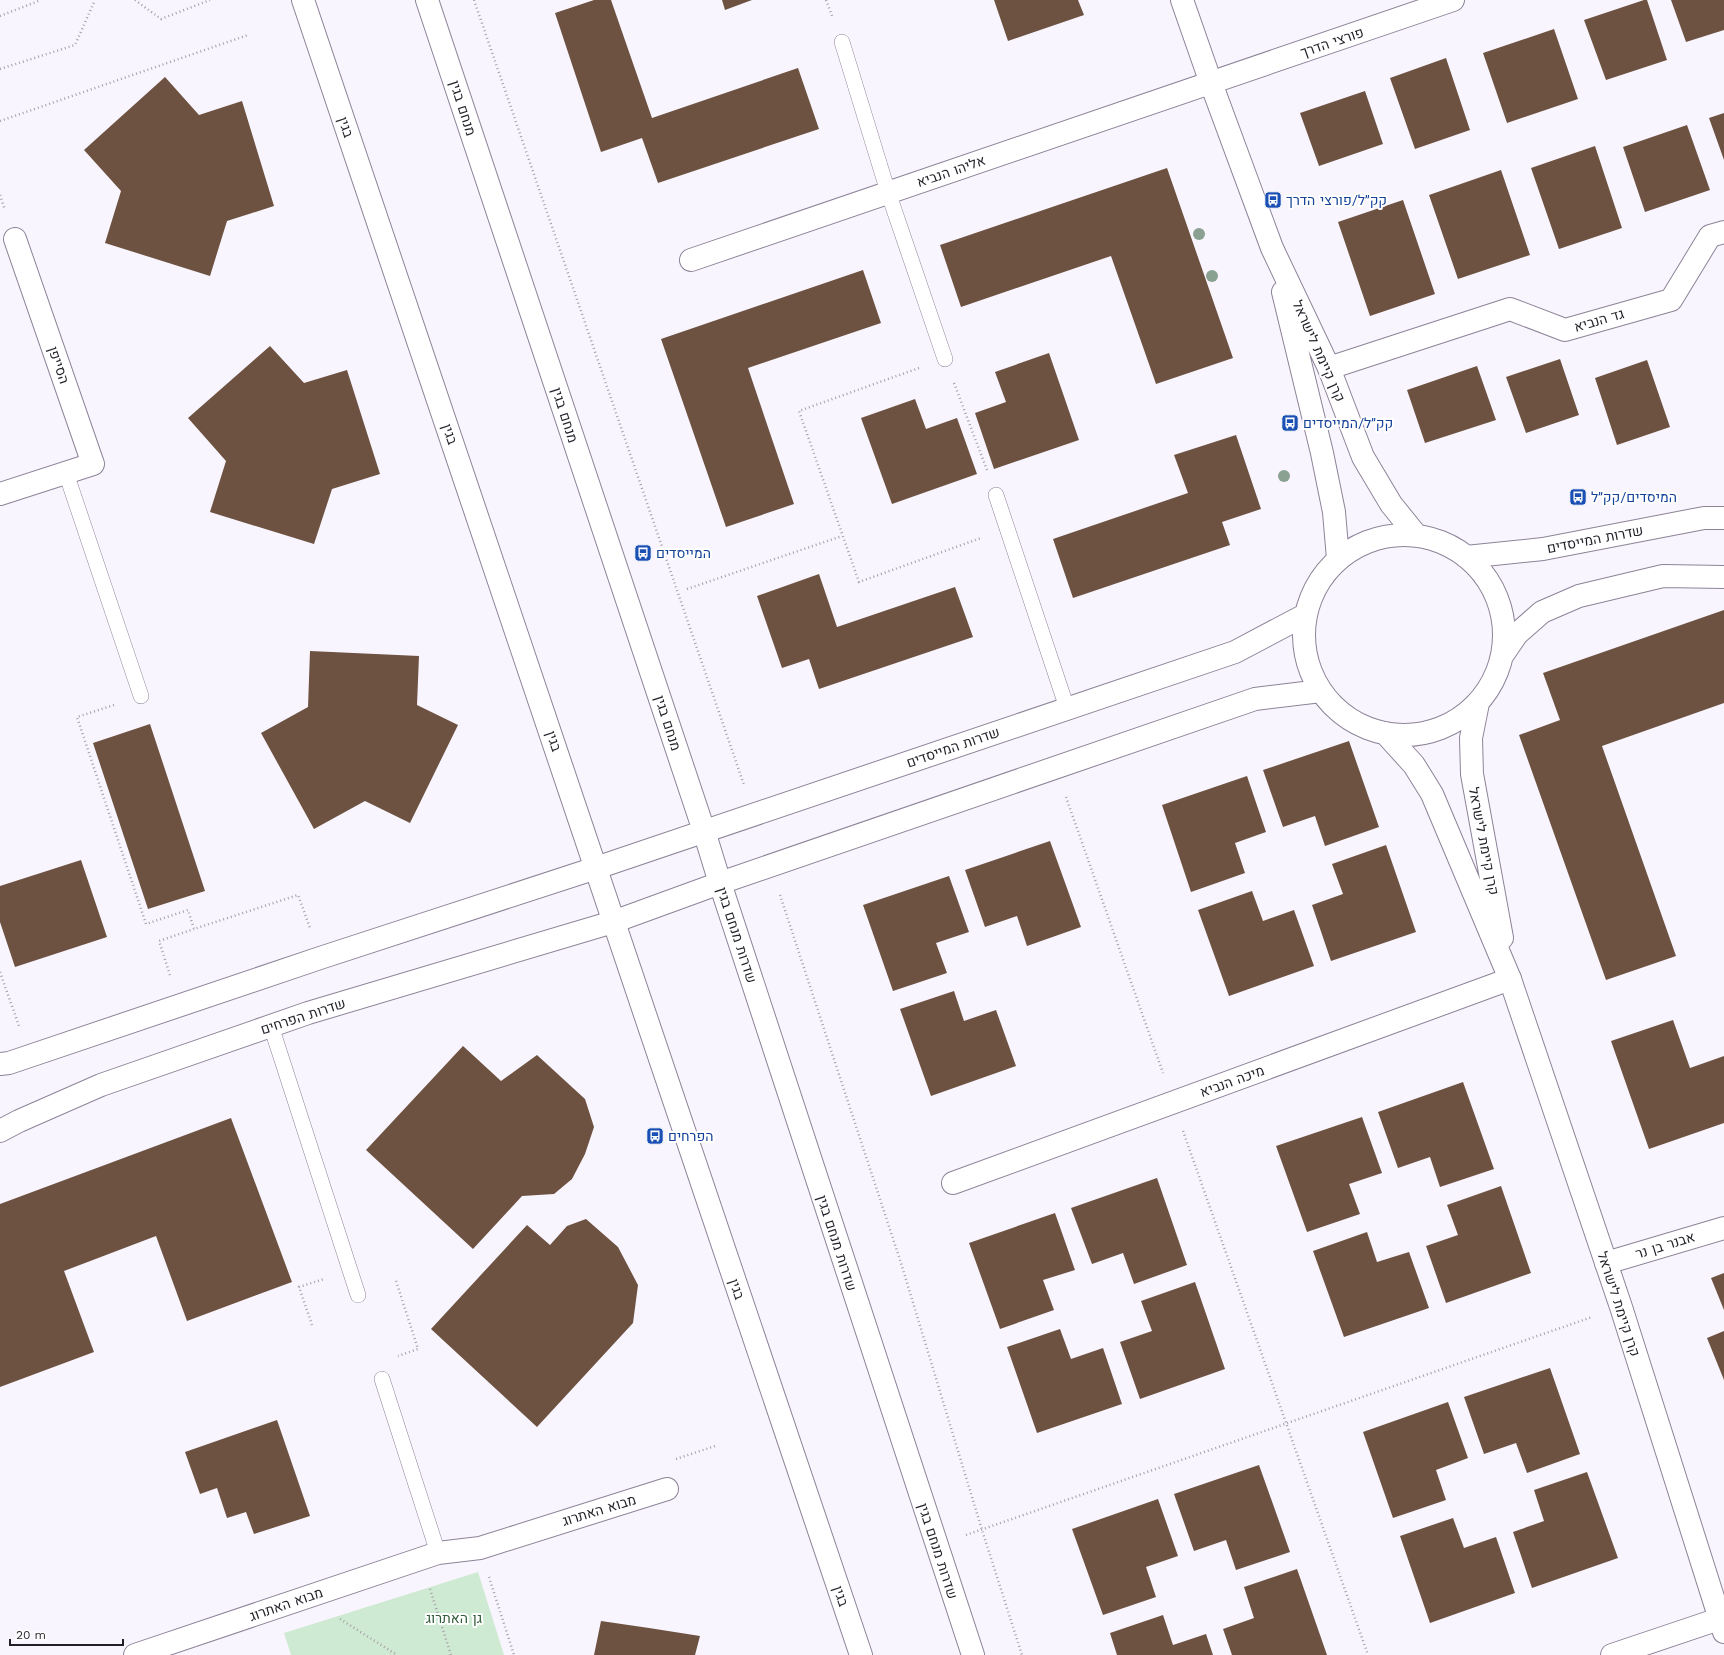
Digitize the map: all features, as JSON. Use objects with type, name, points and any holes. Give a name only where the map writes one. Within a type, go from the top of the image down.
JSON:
[{"type":"street","name":"בגין","points":[[303,0],[596,868]]},
{"type":"street","name":"מנחם בגין","points":[[427,0],[704,831]]},
{"type":"street","name":"קרן קיימת לישראל","points":[[1182,0],[1272,248],[1329,368],[1362,456],[1390,504],[1416,535]]},
{"type":"street","name":"פורצי הדרך","points":[[1211,83],[1453,0]]},
{"type":"street","name":"אליהו הנביא","points":[[691,260],[1211,83]]},
{"type":"street","name":"גד הנביא","points":[[1329,368],[1510,309],[1565,330],[1670,300],[1710,236],[1724,232]]},
{"type":"street","name":"הסייפן","points":[[0,494],[93,464],[15,239]]},
{"type":"street","name":"קרן קיימת לישראל","points":[[1272,248],[1325,468],[1334,512],[1338,559]]},
{"type":"street","name":"שדרות המייסדים","points":[[1466,557],[1543,549],[1704,518],[1724,518]]},
{"type":"street","points":[[1502,656],[1504,629],[1498,599],[1481,571],[1466,557],[1443,542],[1416,535],[1402,534],[1375,539],[1349,550],[1338,559],[1316,585],[1305,615],[1305,655],[1312,674],[1322,691],[1335,707],[1352,720],[1361,725],[1385,733],[1399,735],[1428,732],[1456,721],[1478,703],[1493,681],[1502,656],[1517,634],[1542,612],[1579,596],[1663,576],[1724,577]]},
{"type":"street","name":"שדרות המייסדים","points":[[596,868],[1235,652],[1305,615]]},
{"type":"street","points":[[0,1064],[30,1056],[181,1004],[596,868],[613,922],[720,883],[1255,698],[1322,691]]},
{"type":"street","name":"קרן קיימת לישראל","points":[[1478,703],[1471,738],[1472,774],[1510,979]]},
{"type":"street","name":"קרן קיימת לישראל","points":[[1385,733],[1414,765],[1432,794],[1510,979],[1621,1307],[1722,1625]]},
{"type":"street","name":"שדרות מנחם בגין","points":[[704,831],[972,1655]]},
{"type":"street","name":"בגין","points":[[613,922],[861,1655]]},
{"type":"street","name":"שדרות הפרחים","points":[[0,1132],[19,1121],[101,1085],[308,1013],[613,922]]},
{"type":"street","name":"מיכה הנביא","points":[[954,1183],[1510,979]]},
{"type":"street","name":"אבנר בן נר","points":[[1606,1263],[1724,1228]]},
{"type":"street","name":"מבוא האתרוג","points":[[135,1655],[429,1556],[480,1548],[667,1489]]},
{"type":"street","points":[[1612,1655],[1722,1625]]},
{"type":"lane","points":[[842,42],[888,192],[945,359]]},
{"type":"lane","points":[[66,473],[141,696]]},
{"type":"lane","points":[[996,495],[1067,708]]},
{"type":"lane","points":[[271,1026],[358,1295]]},
{"type":"lane","points":[[382,1379],[429,1556]]},
{"type":"path","points":[[0,16],[41,0]]},
{"type":"path","points":[[0,69],[75,45],[95,0]]},
{"type":"path","points":[[135,0],[161,19],[210,0]]},
{"type":"path","points":[[474,0],[754,815]]},
{"type":"path","points":[[0,121],[248,35]]},
{"type":"path","points":[[996,495],[945,359],[799,411],[859,582],[1007,528]]},
{"type":"path","points":[[687,589],[842,536]]},
{"type":"path","points":[[141,696],[77,717],[146,924],[188,910],[194,929]]},
{"type":"path","points":[[1055,767],[1368,1655]]},
{"type":"path","points":[[770,866],[901,1262],[982,1530],[1022,1655]]},
{"type":"path","points":[[181,1004],[159,941],[298,894],[320,958]]},
{"type":"path","points":[[0,972],[30,1056]]},
{"type":"path","points":[[312,1325],[299,1287],[350,1271]]},
{"type":"path","points":[[382,1379],[378,1363],[418,1349],[396,1280]]},
{"type":"path","points":[[936,1545],[1621,1307]]},
{"type":"path","points":[[480,1548],[514,1655]]},
{"type":"path","points":[[429,1556],[451,1655]]},
{"type":"path","points":[[307,1597],[397,1655]]},
{"type":"green space","name":"גן האתרוג","points":[[478,1572],[504,1655],[291,1655],[284,1633]]},
{"type":"building","points":[[594,0],[611,0],[652,118],[798,68],[819,129],[658,183],[642,138],[601,152],[555,13]]},
{"type":"building","points":[[722,0],[752,0],[725,10]]},
{"type":"building","points":[[994,0],[1078,0],[1084,15],[1008,41]]},
{"type":"building","points":[[1647,0],[1667,60],[1606,80],[1584,20]]},
{"type":"building","points":[[1671,0],[1724,0],[1724,30],[1686,42]]},
{"type":"building","points":[[1554,29],[1578,99],[1507,123],[1483,53]]},
{"type":"building","points":[[1446,58],[1470,130],[1415,149],[1390,78]]},
{"type":"building","points":[[165,77],[199,115],[242,101],[274,206],[227,221],[210,276],[105,243],[121,191],[84,150]]},
{"type":"building","points":[[1365,91],[1383,144],[1319,166],[1300,113]]},
{"type":"building","points":[[1724,113],[1724,160],[1709,118]]},
{"type":"building","points":[[1687,125],[1710,190],[1645,212],[1623,147]]},
{"type":"building","points":[[1595,146],[1622,228],[1559,249],[1531,168]]},
{"type":"building","points":[[1167,168],[1233,358],[1156,384],[1111,256],[961,307],[940,245]]},
{"type":"building","points":[[1501,170],[1530,255],[1458,279],[1429,195]]},
{"type":"building","points":[[1403,200],[1435,294],[1370,316],[1338,222]]},
{"type":"building","points":[[863,270],[881,323],[748,368],[794,504],[726,527],[661,339]]},
{"type":"building","points":[[270,346],[304,383],[347,370],[380,474],[332,489],[314,544],[210,512],[226,461],[188,418]]},
{"type":"building","points":[[1049,353],[1079,440],[994,469],[975,413],[1006,402],[995,372]]},
{"type":"building","points":[[1560,359],[1579,415],[1526,433],[1506,377]]},
{"type":"building","points":[[1647,360],[1670,427],[1617,445],[1595,378]]},
{"type":"building","points":[[1477,366],[1496,420],[1425,443],[1407,390]]},
{"type":"building","points":[[915,399],[926,429],[957,418],[977,474],[892,504],[861,418]]},
{"type":"building","points":[[1236,435],[1261,509],[1222,522],[1230,545],[1073,598],[1053,539],[1188,493],[1174,455]]},
{"type":"building","points":[[819,574],[837,627],[955,587],[973,637],[819,689],[809,659],[782,668],[757,596]]},
{"type":"building","points":[[1724,610],[1724,703],[1602,746],[1676,956],[1606,980],[1519,735],[1560,720],[1543,673]]},
{"type":"building","points":[[310,651],[419,656],[417,705],[458,725],[410,823],[365,801],[314,829],[261,733],[308,707]]},
{"type":"building","points":[[150,724],[205,891],[148,909],[93,743]]},
{"type":"building","points":[[1349,741],[1379,827],[1325,846],[1315,816],[1283,827],[1263,770]]},
{"type":"building","points":[[1247,776],[1266,832],[1235,843],[1245,873],[1191,892],[1162,805]]},
{"type":"building","points":[[1050,841],[1081,927],[1027,946],[1017,916],[985,927],[965,870]]},
{"type":"building","points":[[1386,845],[1416,932],[1331,961],[1312,905],[1343,894],[1332,864]]},
{"type":"building","points":[[81,860],[107,937],[15,967],[0,922],[0,886]]},
{"type":"building","points":[[949,876],[969,932],[936,943],[947,973],[893,991],[863,905]]},
{"type":"building","points":[[1252,891],[1263,921],[1294,910],[1314,966],[1229,996],[1198,910]]},
{"type":"building","points":[[954,991],[964,1021],[996,1010],[1016,1066],[931,1096],[900,1009]]},
{"type":"building","points":[[1673,1020],[1690,1068],[1724,1056],[1724,1123],[1649,1149],[1611,1041]]},
{"type":"building","points":[[463,1046],[501,1081],[537,1055],[585,1099],[594,1127],[585,1154],[572,1179],[554,1194],[522,1196],[473,1249],[366,1150]]},
{"type":"building","points":[[1463,1082],[1494,1169],[1440,1187],[1430,1157],[1398,1168],[1378,1112]]},
{"type":"building","points":[[1362,1117],[1382,1173],[1349,1184],[1360,1214],[1307,1232],[1276,1146]]},
{"type":"building","points":[[231,1118],[292,1282],[187,1321],[156,1236],[64,1271],[94,1352],[0,1387],[0,1204]]},
{"type":"building","points":[[1157,1178],[1187,1265],[1134,1284],[1123,1253],[1092,1264],[1071,1208]]},
{"type":"building","points":[[1501,1186],[1531,1273],[1446,1303],[1426,1246],[1458,1235],[1447,1205]]},
{"type":"building","points":[[1055,1213],[1075,1270],[1043,1280],[1054,1310],[1000,1329],[969,1243]]},
{"type":"building","points":[[586,1219],[618,1247],[638,1285],[633,1323],[537,1427],[431,1329],[527,1225],[550,1245],[567,1226]]},
{"type":"building","points":[[1367,1232],[1377,1262],[1409,1252],[1429,1308],[1344,1337],[1313,1251]]},
{"type":"building","points":[[1724,1273],[1724,1310],[1711,1278]]},
{"type":"building","points":[[1195,1282],[1225,1369],[1140,1399],[1120,1342],[1152,1331],[1141,1301]]},
{"type":"building","points":[[1060,1329],[1071,1359],[1103,1348],[1122,1404],[1037,1433],[1007,1347]]},
{"type":"building","points":[[1724,1331],[1724,1380],[1707,1338]]},
{"type":"building","points":[[1550,1368],[1580,1454],[1527,1473],[1516,1443],[1484,1454],[1464,1397]]},
{"type":"building","points":[[1448,1402],[1468,1458],[1436,1470],[1446,1500],[1393,1518],[1363,1432]]},
{"type":"building","points":[[277,1420],[310,1516],[254,1534],[246,1512],[227,1518],[217,1488],[200,1494],[185,1452]]},
{"type":"building","points":[[1259,1465],[1290,1552],[1236,1570],[1226,1540],[1194,1551],[1174,1494]]},
{"type":"building","points":[[1587,1472],[1618,1558],[1532,1588],[1513,1532],[1544,1521],[1534,1490]]},
{"type":"building","points":[[1158,1499],[1178,1556],[1146,1567],[1156,1597],[1103,1615],[1072,1529]]},
{"type":"building","points":[[1453,1518],[1464,1548],[1496,1537],[1515,1593],[1430,1623],[1400,1536]]},
{"type":"building","points":[[1297,1569],[1327,1655],[1232,1655],[1223,1629],[1254,1618],[1244,1587]]},
{"type":"building","points":[[1163,1615],[1173,1645],[1206,1634],[1213,1655],[1117,1655],[1110,1633]]},
{"type":"building","points":[[601,1621],[700,1636],[695,1655],[594,1655]]},
{"type":"place","name":"קק״ל/פורצי הדרך","points":[[1273,200]]},
{"type":"place","name":"קק״ל/המייסדים","points":[[1290,423]]},
{"type":"place","name":"המיסדים/קק״ל","points":[[1578,497]]},
{"type":"place","name":"המייסדים","points":[[643,553]]},
{"type":"place","name":"הפרחים","points":[[655,1136]]}]
